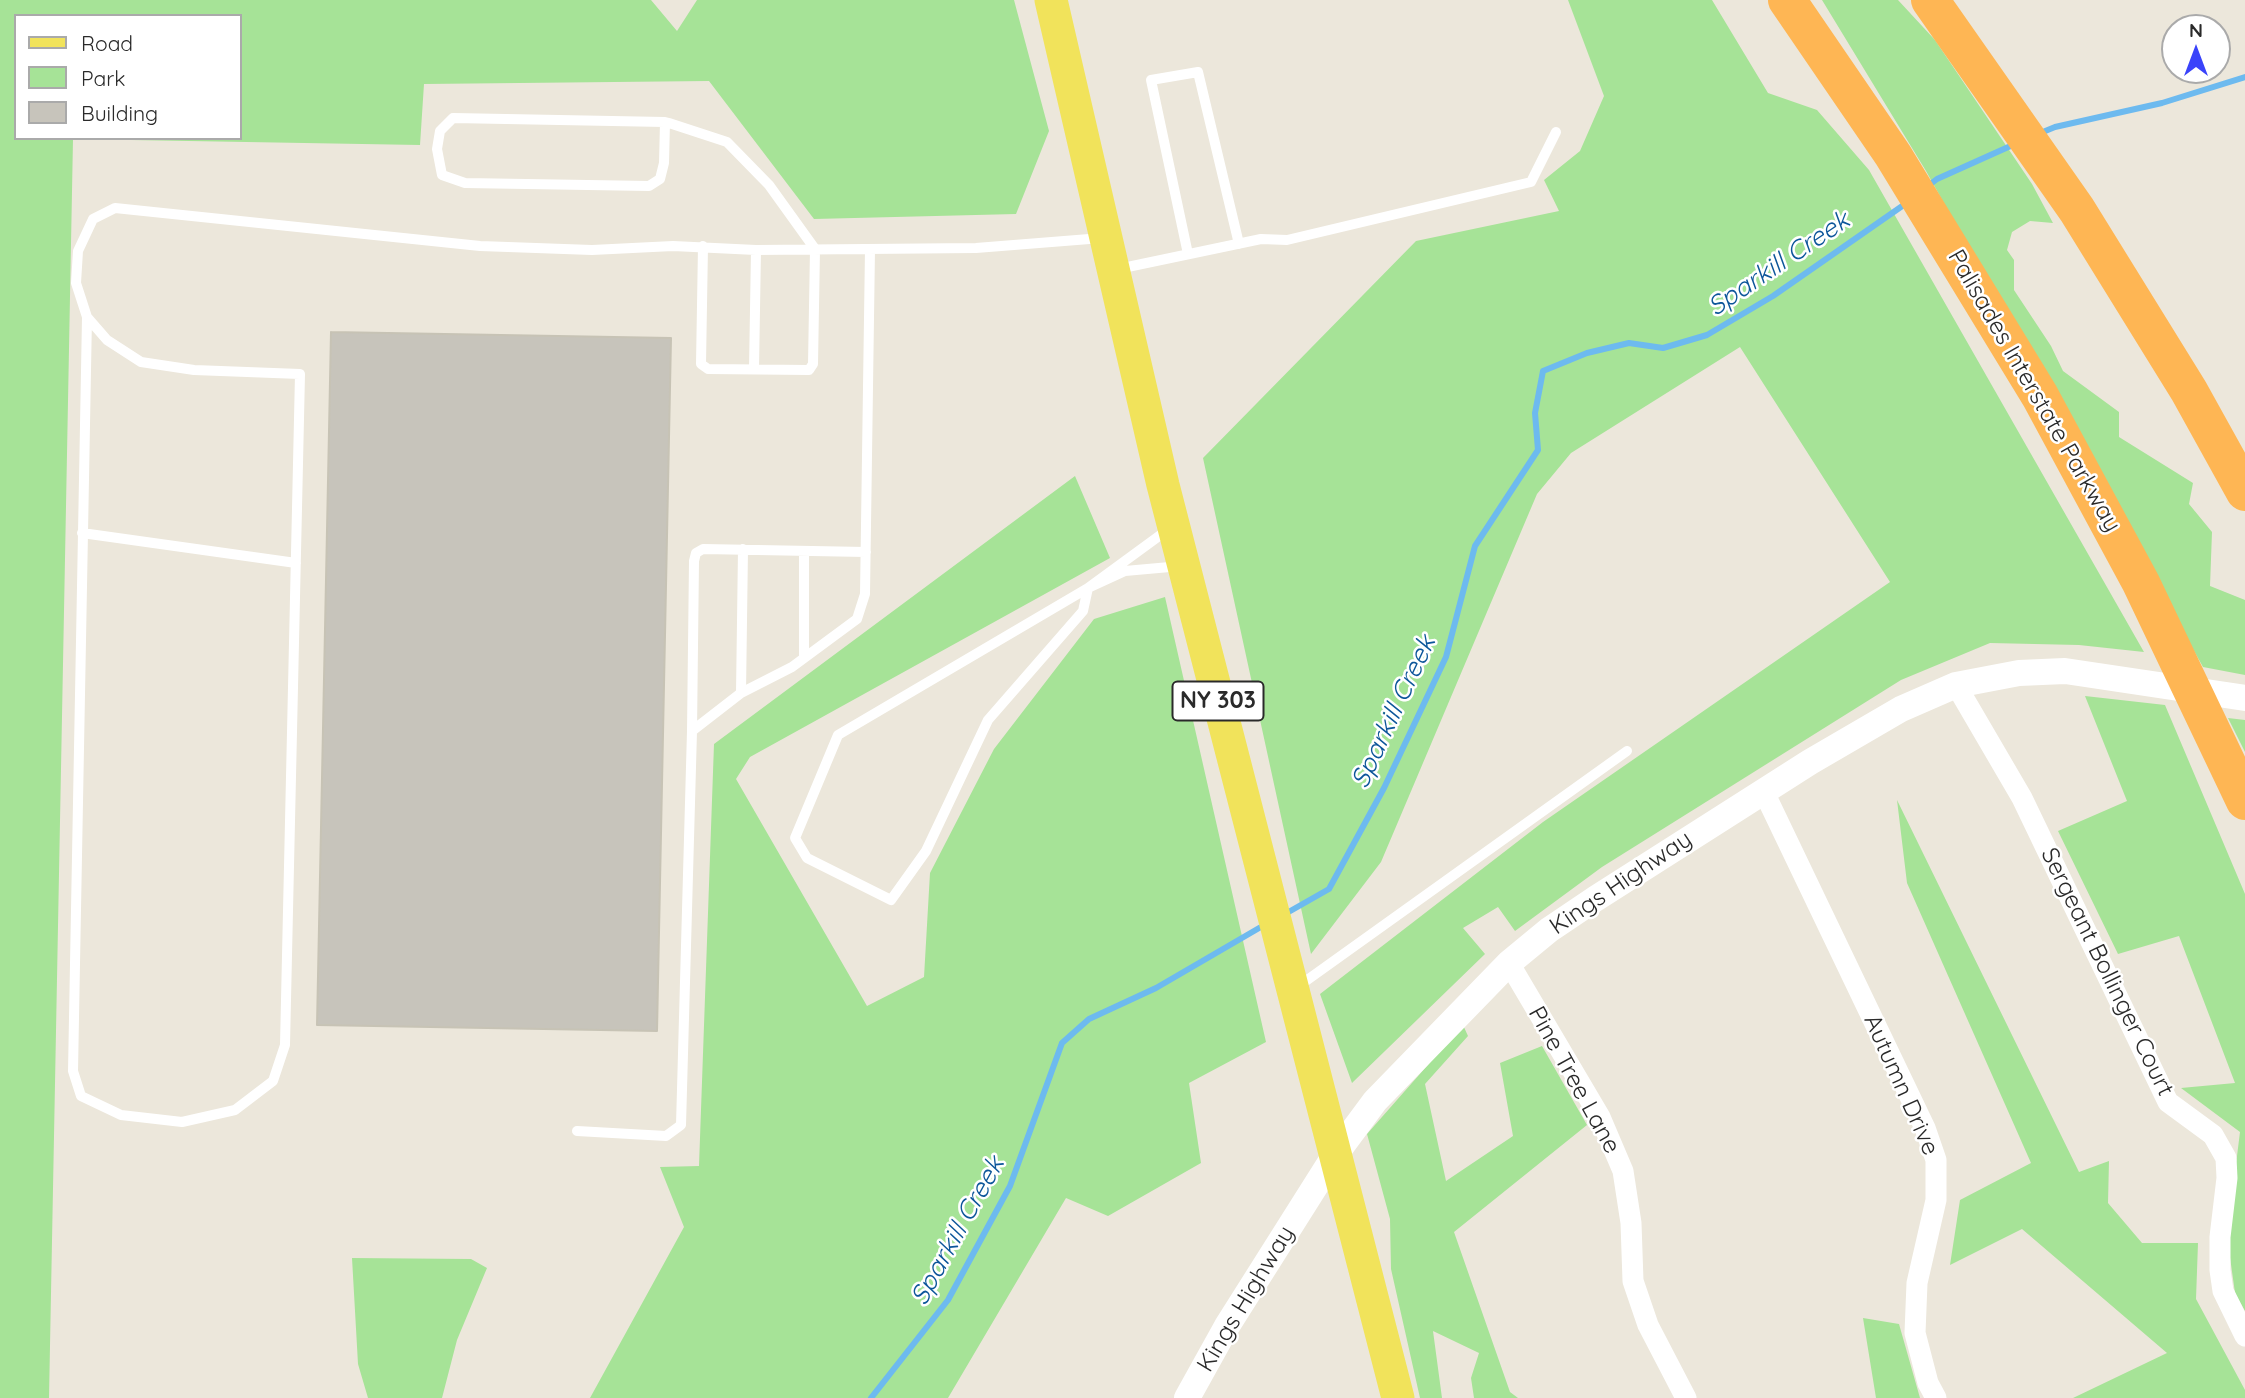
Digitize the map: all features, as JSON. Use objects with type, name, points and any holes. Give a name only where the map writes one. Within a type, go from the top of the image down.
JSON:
[{"type":"highway","name":"Palisades Interstate Parkway","points":[[1787,0],[1941,230],[2040,396],[2103,509],[2173,645],[2241,790]]},
{"type":"highway","points":[[1930,0],[2052,173],[2146,320],[2245,492]]},
{"type":"main road","name":"NY 303","points":[[1051,0],[1173,526],[1398,1398]]},
{"type":"street","name":"Kings Highway","points":[[1187,1398],[1227,1326],[1335,1155],[1375,1101],[1509,964],[1560,922],[1763,790],[1901,709],[1956,685],[2018,673],[2080,672],[2245,698]]},
{"type":"street","name":"Sergeant Bollinger Court","points":[[1956,685],[2022,798],[2168,1102],[2213,1135],[2226,1158],[2220,1270],[2223,1291],[2245,1336]]},
{"type":"street","name":"Autumn Drive","points":[[1763,790],[1925,1128],[1936,1160],[1936,1200],[1917,1283],[1915,1333],[1928,1383],[1936,1398]]},
{"type":"street","name":"Pine Tree Lane","points":[[1509,964],[1600,1117],[1623,1171],[1631,1223],[1633,1281],[1648,1325],[1686,1398]]},
{"type":"lane","points":[[1188,254],[1151,80],[1198,72],[1239,244]]},
{"type":"lane","points":[[664,122],[664,163],[660,179],[649,186],[465,183],[442,175],[437,149],[440,131],[453,118],[664,122],[727,142],[769,185],[815,249],[813,364],[809,369],[708,369],[701,364],[703,246]]},
{"type":"lane","points":[[1112,270],[1261,239],[1287,240],[1531,182],[1556,132]]},
{"type":"lane","points":[[87,317],[107,340],[141,362],[194,369],[300,374],[285,1045],[273,1081],[235,1110],[182,1122],[121,1115],[81,1096],[73,1071],[87,317],[76,283],[78,251],[93,219],[115,208],[480,246],[592,250],[703,246],[756,250],[976,248],[1105,237]]},
{"type":"lane","points":[[692,731],[741,693],[804,659],[857,619],[865,594],[870,249]]},
{"type":"lane","points":[[754,369],[756,250]]},
{"type":"lane","points":[[1088,588],[1083,611],[988,720],[926,851],[891,900],[807,858],[795,838],[838,735],[1088,588],[1173,526]]},
{"type":"lane","points":[[82,533],[296,563]]},
{"type":"lane","points":[[578,1131],[666,1136],[681,1125],[696,553],[703,548],[866,552]]},
{"type":"lane","points":[[741,693],[743,550]]},
{"type":"lane","points":[[804,551],[804,659]]},
{"type":"lane","points":[[1088,588],[1125,571],[1184,566]]},
{"type":"lane","points":[[1293,991],[1627,751]]},
{"type":"green space","points":[[0,0],[651,0],[677,31],[697,0],[1014,0],[1049,131],[1016,214],[814,219],[709,81],[424,84],[420,145],[131,140],[242,140],[242,14],[14,14],[14,140],[73,140],[49,1398],[0,1398]]},
{"type":"green space","points":[[1568,0],[1712,0],[1768,93],[1817,110],[1869,170],[2144,652],[2079,645],[1990,643],[1901,680],[1602,867],[1515,931],[1498,907],[1463,928],[1485,954],[1352,1083],[1320,994],[1543,822],[1890,582],[1740,347],[1571,453],[1537,494],[1381,862],[1311,954],[1203,458],[1416,241],[1559,211],[1544,180],[1580,151],[1604,96]]},
{"type":"green space","points":[[1822,0],[1898,0],[1935,40],[2032,184],[2053,223],[2030,221],[2012,232],[2007,250],[2014,260],[2014,290],[2051,346],[2063,371],[2119,412],[2119,437],[2193,483],[2189,504],[2212,532],[2210,586],[2245,600],[2245,675],[2203,667],[1926,171]]},
{"type":"green space","points":[[1075,476],[1110,558],[750,757],[736,779],[867,1006],[924,977],[930,873],[994,749],[1094,619],[1165,597],[1266,1042],[1189,1083],[1201,1163],[1108,1216],[1066,1198],[948,1398],[590,1398],[684,1227],[660,1167],[699,1166],[714,744]]},
{"type":"green space","points":[[2085,696],[2165,705],[2245,894],[2245,1311],[2235,1293],[2227,1236],[2240,1132],[2181,1088],[2235,1083],[2179,936],[2118,954],[2058,831],[2127,801]]},
{"type":"green space","points":[[2228,718],[2245,720],[2245,752]]},
{"type":"green space","points":[[1897,800],[2079,1172],[2109,1161],[2108,1203],[2142,1243],[2198,1243],[2196,1299],[2245,1390],[2245,1398],[2073,1398],[2167,1353],[2022,1229],[1950,1265],[1960,1200],[2031,1163],[1907,883]]},
{"type":"green space","points":[[1463,1025],[1468,1036],[1425,1084],[1446,1181],[1513,1136],[1500,1063],[1542,1046],[1587,1125],[1454,1232],[1510,1392],[1518,1398],[1474,1398],[1471,1378],[1479,1353],[1433,1331],[1442,1398],[1420,1398],[1391,1269],[1390,1219],[1367,1134]]},
{"type":"green space","points":[[352,1258],[471,1259],[487,1268],[457,1340],[442,1398],[368,1398],[358,1364]]},
{"type":"green space","points":[[1863,1318],[1899,1324],[1920,1398],[1876,1398]]},
{"type":"building","points":[[331,332],[671,338],[657,1031],[317,1025]]},
{"type":"waterway","name":"Sparkill Creek","points":[[2038,134],[2055,127],[2162,103],[2245,77]]},
{"type":"waterway","name":"Sparkill Creek","points":[[1928,186],[1937,179],[2015,144]]},
{"type":"waterway","name":"Sparkill Creek","points":[[1285,914],[1329,889],[1384,788],[1446,657],[1475,546],[1538,450],[1535,413],[1543,371],[1587,353],[1629,343],[1663,348],[1707,335],[1773,296],[1908,202]]},
{"type":"waterway","name":"Sparkill Creek","points":[[871,1398],[948,1300],[1010,1186],[1062,1043],[1089,1019],[1156,988],[1266,924]]}]
